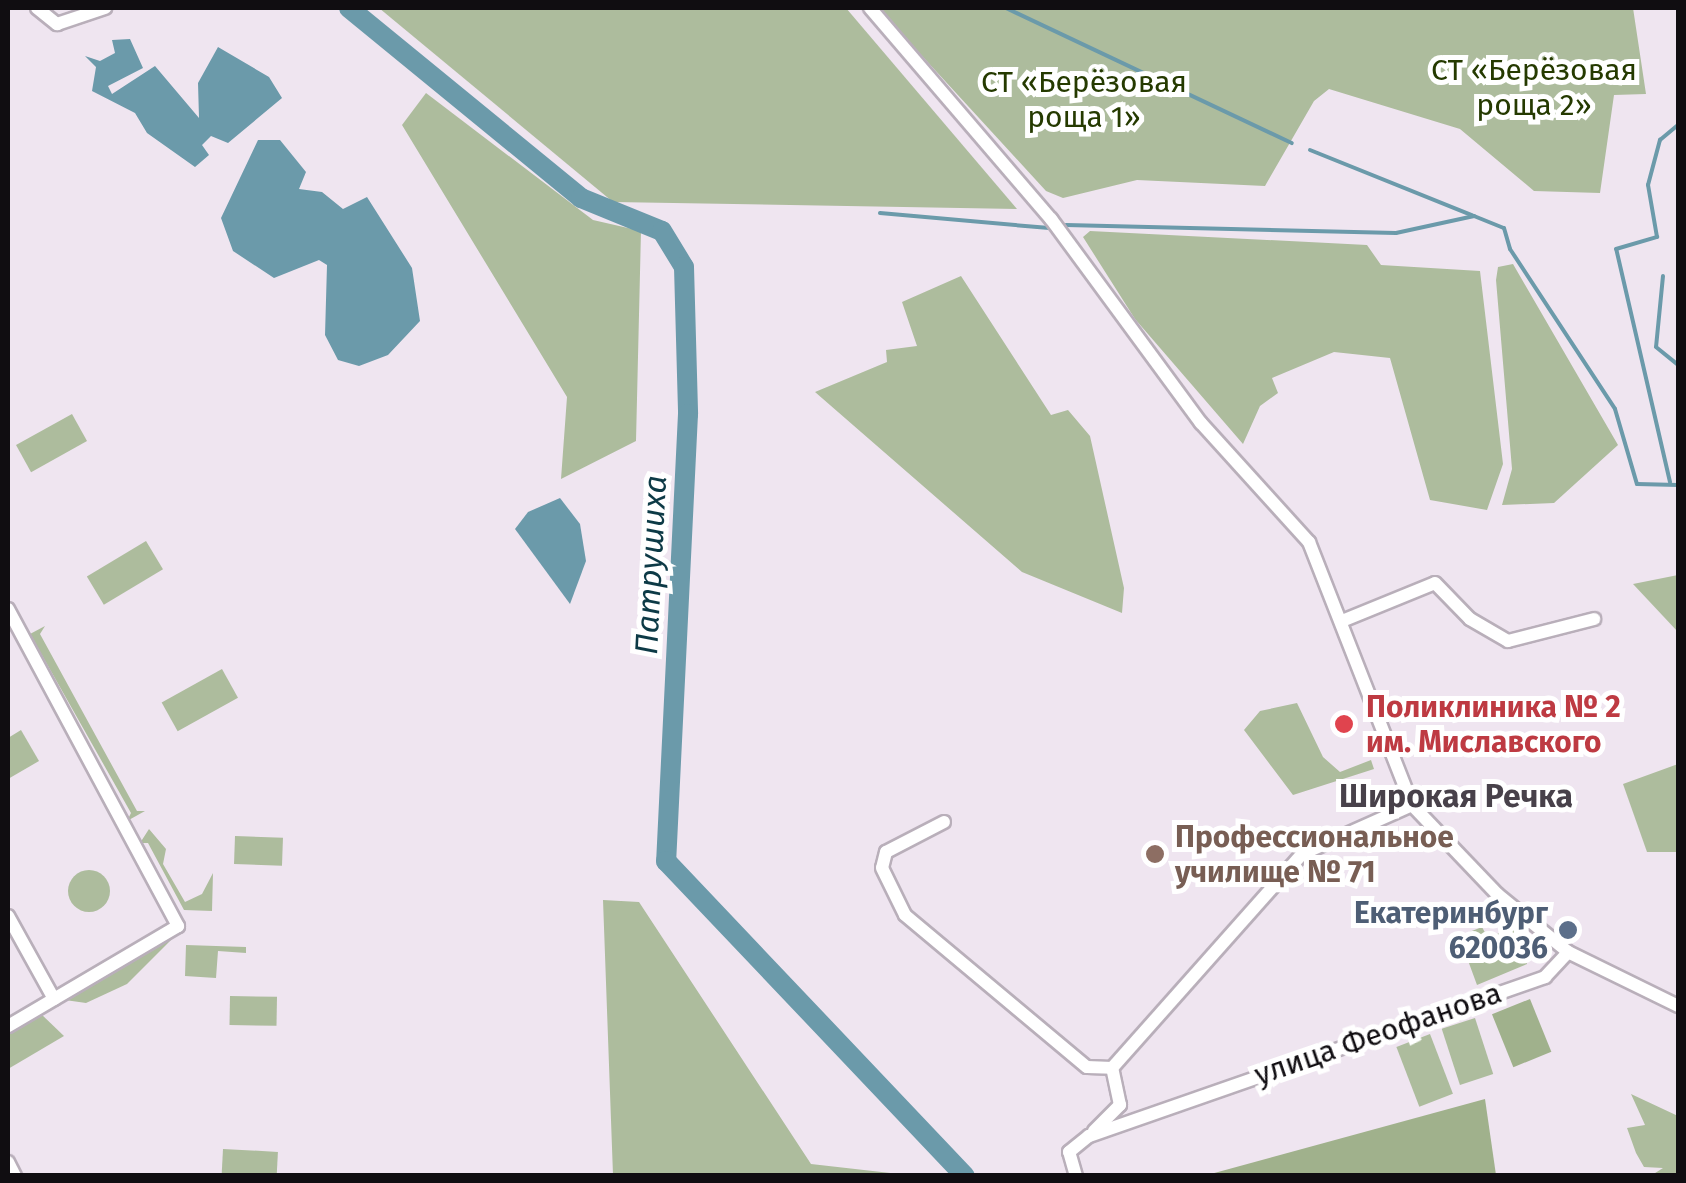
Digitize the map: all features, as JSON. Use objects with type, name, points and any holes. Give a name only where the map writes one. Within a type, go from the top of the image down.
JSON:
[{"type":"street","points":[[37,8],[57,24],[105,8]]},
{"type":"street","points":[[870,8],[1051,219],[1242,468],[1309,542],[1326,573],[1412,805],[1498,894],[1568,952],[1678,1006]]},
{"type":"street","points":[[1342,621],[1436,584],[1470,619],[1508,641],[1594,619]]},
{"type":"street","points":[[8,610],[178,926],[8,1026]]},
{"type":"street","points":[[1112,1068],[1302,854],[1412,805]]},
{"type":"street","points":[[944,822],[886,852],[882,868],[905,915],[1087,1067],[1112,1068]]},
{"type":"street","points":[[8,916],[54,1000]]},
{"type":"street","name":"улица Феофанова","points":[[1076,1176],[1069,1152],[1089,1136],[1546,977],[1568,952]]},
{"type":"street","points":[[1089,1136],[1120,1104],[1112,1068]]},
{"type":"street","points":[[8,1162],[15,1176]]},
{"type":"green space","points":[[379,8],[846,8],[1017,209],[613,202]]},
{"type":"green space","name":"СТ «Берёзовая роща 1»","points":[[878,8],[1633,8],[1646,94],[1614,95],[1600,193],[1534,191],[1460,129],[1329,89],[1314,101],[1265,186],[1137,180],[1063,198],[1046,191]]},
{"type":"green space","points":[[426,93],[593,220],[641,231],[636,441],[561,479],[567,397],[402,125]]},
{"type":"green space","points":[[1090,231],[1367,245],[1381,265],[1480,271],[1503,464],[1487,510],[1430,500],[1390,358],[1334,352],[1272,378],[1278,393],[1260,406],[1243,444],[1135,319],[1083,237]]},
{"type":"green space","points":[[1513,264],[1618,445],[1554,503],[1502,505],[1512,469],[1496,280],[1498,267]]},
{"type":"green space","points":[[961,276],[1051,415],[1068,410],[1090,436],[1124,588],[1122,613],[1022,572],[815,392],[887,362],[886,350],[917,346],[902,302]]},
{"type":"green space","points":[[72,414],[87,441],[31,472],[16,445]]},
{"type":"green space","points":[[146,541],[163,569],[104,605],[87,577]]},
{"type":"green space","points":[[1678,575],[1678,632],[1633,584]]},
{"type":"green space","points":[[45,626],[40,634],[137,811],[145,811],[127,821],[131,813],[30,634]]},
{"type":"green space","points":[[222,669],[238,698],[178,731],[162,702]]},
{"type":"green space","points":[[1297,703],[1323,757],[1340,772],[1371,760],[1374,769],[1293,795],[1244,730],[1260,711]]},
{"type":"green space","points":[[21,730],[39,761],[8,779],[8,738]]},
{"type":"green space","points":[[1678,764],[1678,852],[1647,852],[1623,784]]},
{"type":"green space","points":[[149,829],[166,849],[163,864],[185,902],[202,894],[213,873],[212,911],[184,910],[148,843],[140,843]]},
{"type":"green space","points":[[235,836],[283,838],[282,866],[234,864]]},
{"type":"green space","points":[[89,870],[104,876],[110,891],[104,906],[89,912],[74,906],[68,891],[74,876]]},
{"type":"green space","points":[[603,900],[639,902],[811,1164],[908,1175],[613,1175]]},
{"type":"green space","points":[[1514,922],[1527,964],[1477,985],[1459,936],[1482,927],[1489,940]]},
{"type":"green space","points":[[175,936],[127,984],[86,1003],[65,1000]]},
{"type":"green space","points":[[186,945],[246,947],[246,953],[218,951],[216,978],[185,976]]},
{"type":"green space","points":[[230,996],[277,997],[276,1026],[229,1025]]},
{"type":"green space","points":[[1530,999],[1551,1052],[1513,1067],[1492,1014]]},
{"type":"green space","points":[[40,1013],[64,1036],[8,1069],[8,1032]]},
{"type":"green space","points":[[1475,1018],[1493,1074],[1460,1085],[1442,1029]]},
{"type":"green space","points":[[1430,1034],[1453,1094],[1419,1107],[1396,1047]]},
{"type":"green space","points":[[1631,1094],[1678,1116],[1678,1175],[1652,1175],[1663,1168],[1644,1167],[1627,1128],[1645,1125]]},
{"type":"green space","points":[[1485,1099],[1496,1175],[1207,1175]]},
{"type":"green space","points":[[223,1149],[278,1152],[277,1176],[222,1175]]},
{"type":"water","points":[[130,39],[143,68],[108,86],[112,94],[155,66],[199,118],[198,83],[218,47],[269,77],[282,98],[228,143],[211,136],[202,145],[209,155],[195,167],[147,133],[135,113],[92,91],[96,67],[85,56],[100,61],[115,53],[112,40]]},
{"type":"water","points":[[258,140],[280,140],[306,172],[299,189],[322,192],[343,209],[367,197],[412,268],[420,321],[388,355],[359,366],[338,360],[325,335],[327,265],[319,260],[274,278],[233,251],[221,218]]},
{"type":"water","points":[[560,498],[580,524],[586,561],[570,604],[515,529],[528,512]]},
{"type":"waterway","name":"Патрушиха","points":[[349,8],[581,198],[662,231],[684,267],[688,414],[666,861],[965,1176]]},
{"type":"waterway","points":[[1006,8],[1292,143]]},
{"type":"waterway","points":[[1670,482],[1616,249],[1657,237],[1648,185],[1660,140],[1678,125]]},
{"type":"waterway","points":[[1310,150],[1472,215]]},
{"type":"waterway","points":[[880,213],[1049,228]]},
{"type":"waterway","points":[[1066,225],[1396,233],[1474,216],[1504,228],[1510,249],[1615,409],[1637,484],[1678,485]]},
{"type":"waterway","points":[[1663,276],[1656,347],[1678,365]]},
{"type":"place","name":"Поликлиника № 2 им. Миславского","points":[[1344,724]]},
{"type":"place","name":"Профессиональное училище № 71","points":[[1155,854]]},
{"type":"place","name":"Екатеринбург 620036","points":[[1568,930]]},
{"type":"district","name":"Широкая Речка","points":[[1456,796]]},
{"type":"park label","name":"СТ «Берёзовая роща 2»","points":[[1534,87]]}]
